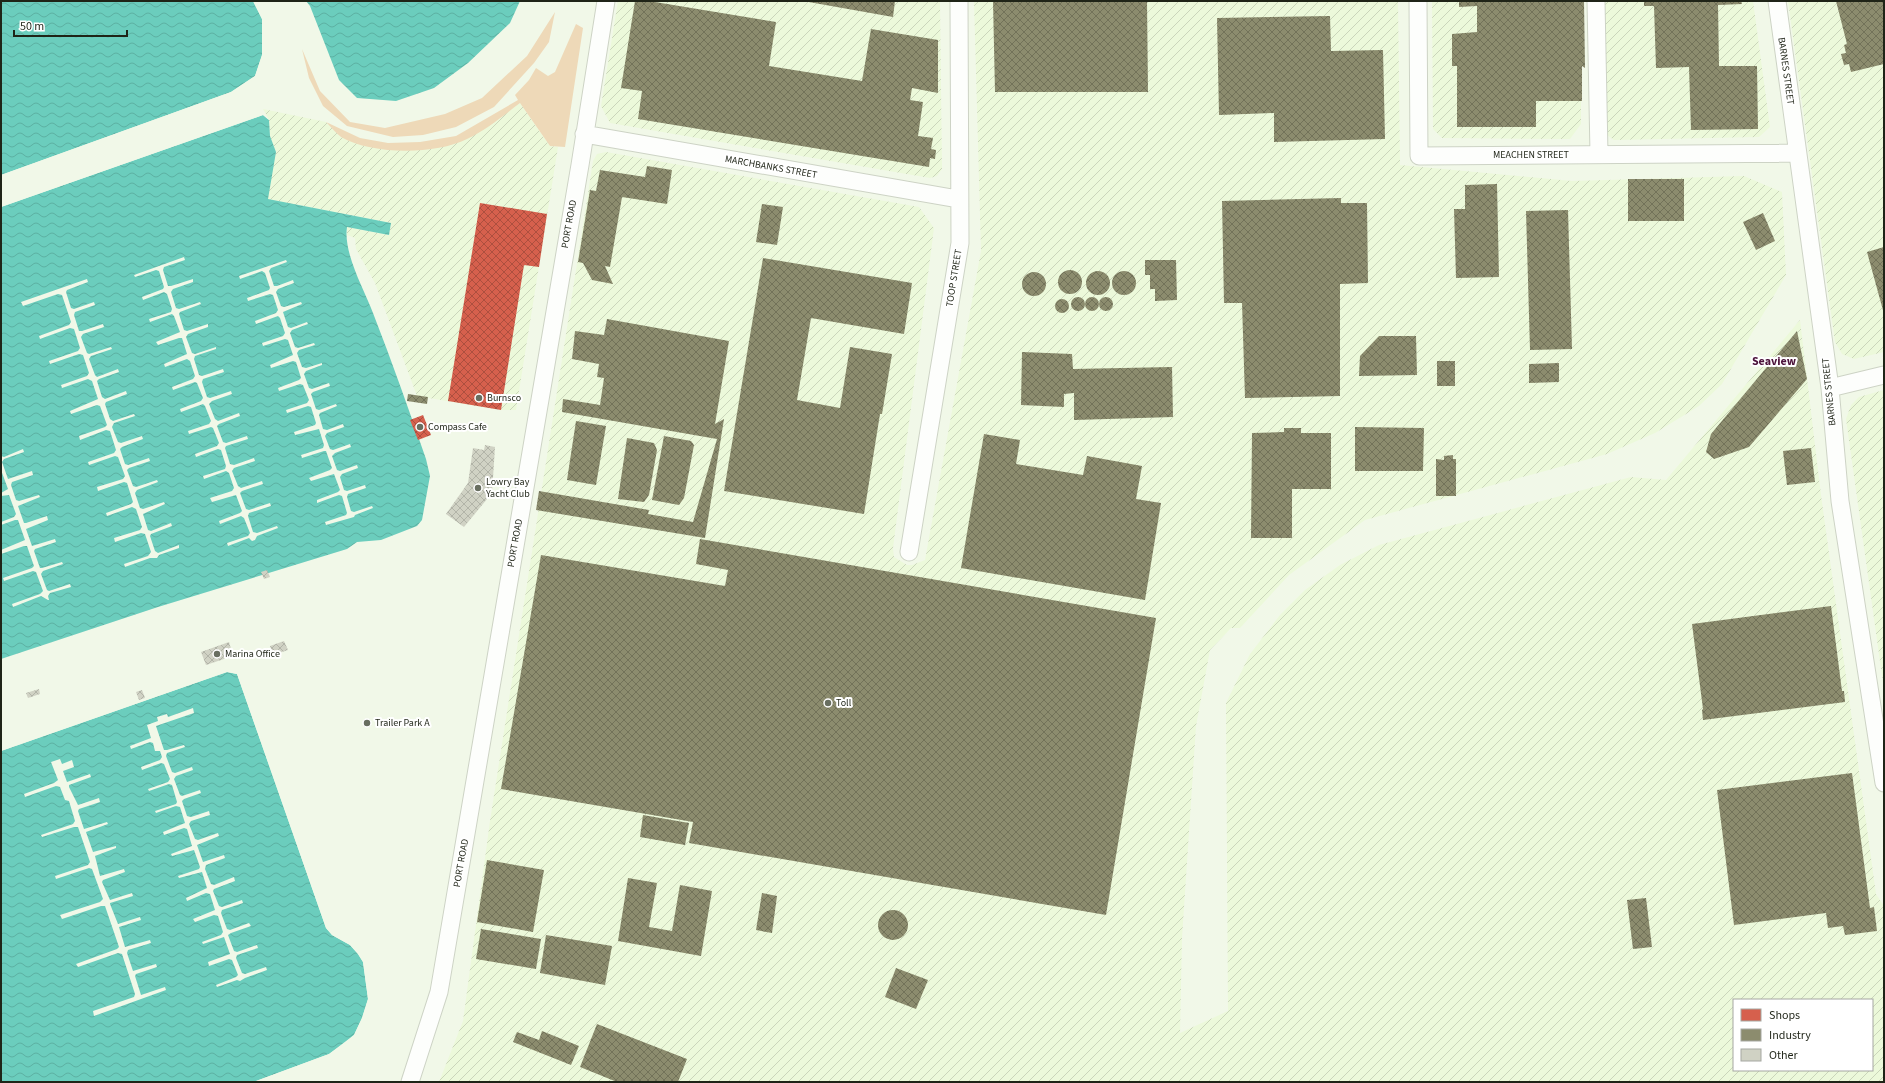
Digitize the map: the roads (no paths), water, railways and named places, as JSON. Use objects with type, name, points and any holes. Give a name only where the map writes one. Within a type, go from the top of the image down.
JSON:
[{"type":"street","name":"PORT ROAD","points":[[410,1082],[439,992],[606,1]]},
{"type":"street","name":"TOOP STREET","points":[[909,552],[960,242],[958,199],[959,1]]},
{"type":"street","name":"MEACHEN STREET","points":[[1418,1],[1419,156],[1797,153]]},
{"type":"street","points":[[1596,1],[1599,154]]},
{"type":"street","name":"BARNES STREET","points":[[1777,1],[1830,388],[1840,501],[1884,783]]},
{"type":"street","name":"MARCHBANKS STREET","points":[[584,134],[958,199]]},
{"type":"street","points":[[1830,388],[1884,375]]},
{"type":"water","points":[[1,1],[253,1],[262,19],[262,55],[255,76],[231,92],[1,175]]},
{"type":"water","points":[[306,1],[520,1],[510,23],[468,63],[434,88],[396,101],[357,98],[339,80],[310,6]]},
{"type":"water","points":[[263,115],[269,120],[270,136],[276,152],[268,199],[391,223],[389,235],[347,227],[348,248],[355,271],[380,331],[426,459],[430,476],[422,520],[417,526],[381,540],[357,542],[347,549],[158,607],[1,659],[1,207]]},
{"type":"water","points":[[227,672],[237,674],[326,928],[332,935],[350,945],[363,962],[368,999],[362,1018],[354,1035],[329,1054],[253,1082],[1,1082],[1,751]]},
{"type":"place","name":"Burnsco","points":[[479,398]]},
{"type":"place","name":"Compass Cafe","points":[[420,427]]},
{"type":"place","name":"Lowry Bay Yacht Club","points":[[478,488]]},
{"type":"place","name":"Marina Office","points":[[217,654]]},
{"type":"place","name":"Toll","points":[[828,703]]},
{"type":"place","name":"Trailer Park A","points":[[367,723]]},
{"type":"district","name":"Seaview","points":[[1774,361]]}]
